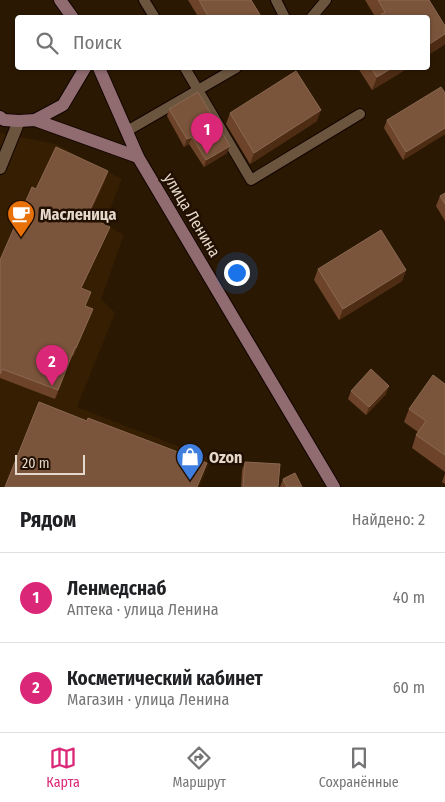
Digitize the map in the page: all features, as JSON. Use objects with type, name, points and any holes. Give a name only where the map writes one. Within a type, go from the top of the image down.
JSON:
[{"type":"street","points":[[60,0],[71,15]]},
{"type":"street","points":[[35,120],[63,105],[84,70]]},
{"type":"street","name":"улица Ленина","points":[[100,70],[138,157],[334,487]]},
{"type":"street","points":[[0,118],[19,121],[35,120],[138,157]]},
{"type":"street","points":[[0,168],[19,121]]},
{"type":"lane","points":[[144,0],[153,15]]},
{"type":"lane","points":[[276,0],[284,15]]},
{"type":"lane","points":[[314,15],[326,0]]},
{"type":"lane","points":[[186,70],[251,180],[360,114]]},
{"type":"lane","points":[[127,131],[233,70]]},
{"type":"shaded area","points":[[0,133],[56,144],[122,179],[104,224],[124,235],[101,299],[115,313],[77,407],[211,459],[200,487],[0,487]]},
{"type":"building","points":[[199,0],[251,0],[260,15],[207,15]]},
{"type":"building","points":[[378,0],[429,0],[445,26],[445,34],[430,44],[430,15],[381,15],[385,12]]},
{"type":"building","points":[[372,70],[389,70],[377,77]]},
{"type":"building","points":[[296,71],[321,110],[254,153],[230,113]]},
{"type":"building","points":[[441,87],[445,93],[445,128],[406,152],[387,120]]},
{"type":"building","points":[[198,92],[230,146],[206,160],[192,137],[187,139],[169,109]]},
{"type":"building","points":[[56,147],[108,171],[87,216],[110,227],[81,288],[91,292],[85,306],[93,309],[58,390],[2,369],[0,374],[0,260],[32,187],[36,189]]},
{"type":"building","points":[[445,193],[445,204],[440,196]]},
{"type":"building","points":[[381,230],[406,270],[343,309],[318,269]]},
{"type":"building","points":[[371,369],[389,386],[369,407],[351,391]]},
{"type":"building","points":[[433,375],[445,384],[445,455],[416,435],[426,421],[409,409]]},
{"type":"building","points":[[39,402],[87,421],[88,418],[207,463],[197,487],[5,487]]},
{"type":"building","points":[[245,462],[280,464],[278,487],[243,487]]},
{"type":"building","points":[[295,473],[302,487],[287,487],[283,479]]},
{"type":"place","name":"Ленмедснаб","points":[[207,154]]},
{"type":"place","name":"Масленица","points":[[21,238]]},
{"type":"place","name":"Косметический кабинет","points":[[52,386]]},
{"type":"place","name":"Ozon","points":[[190,481]]}]
